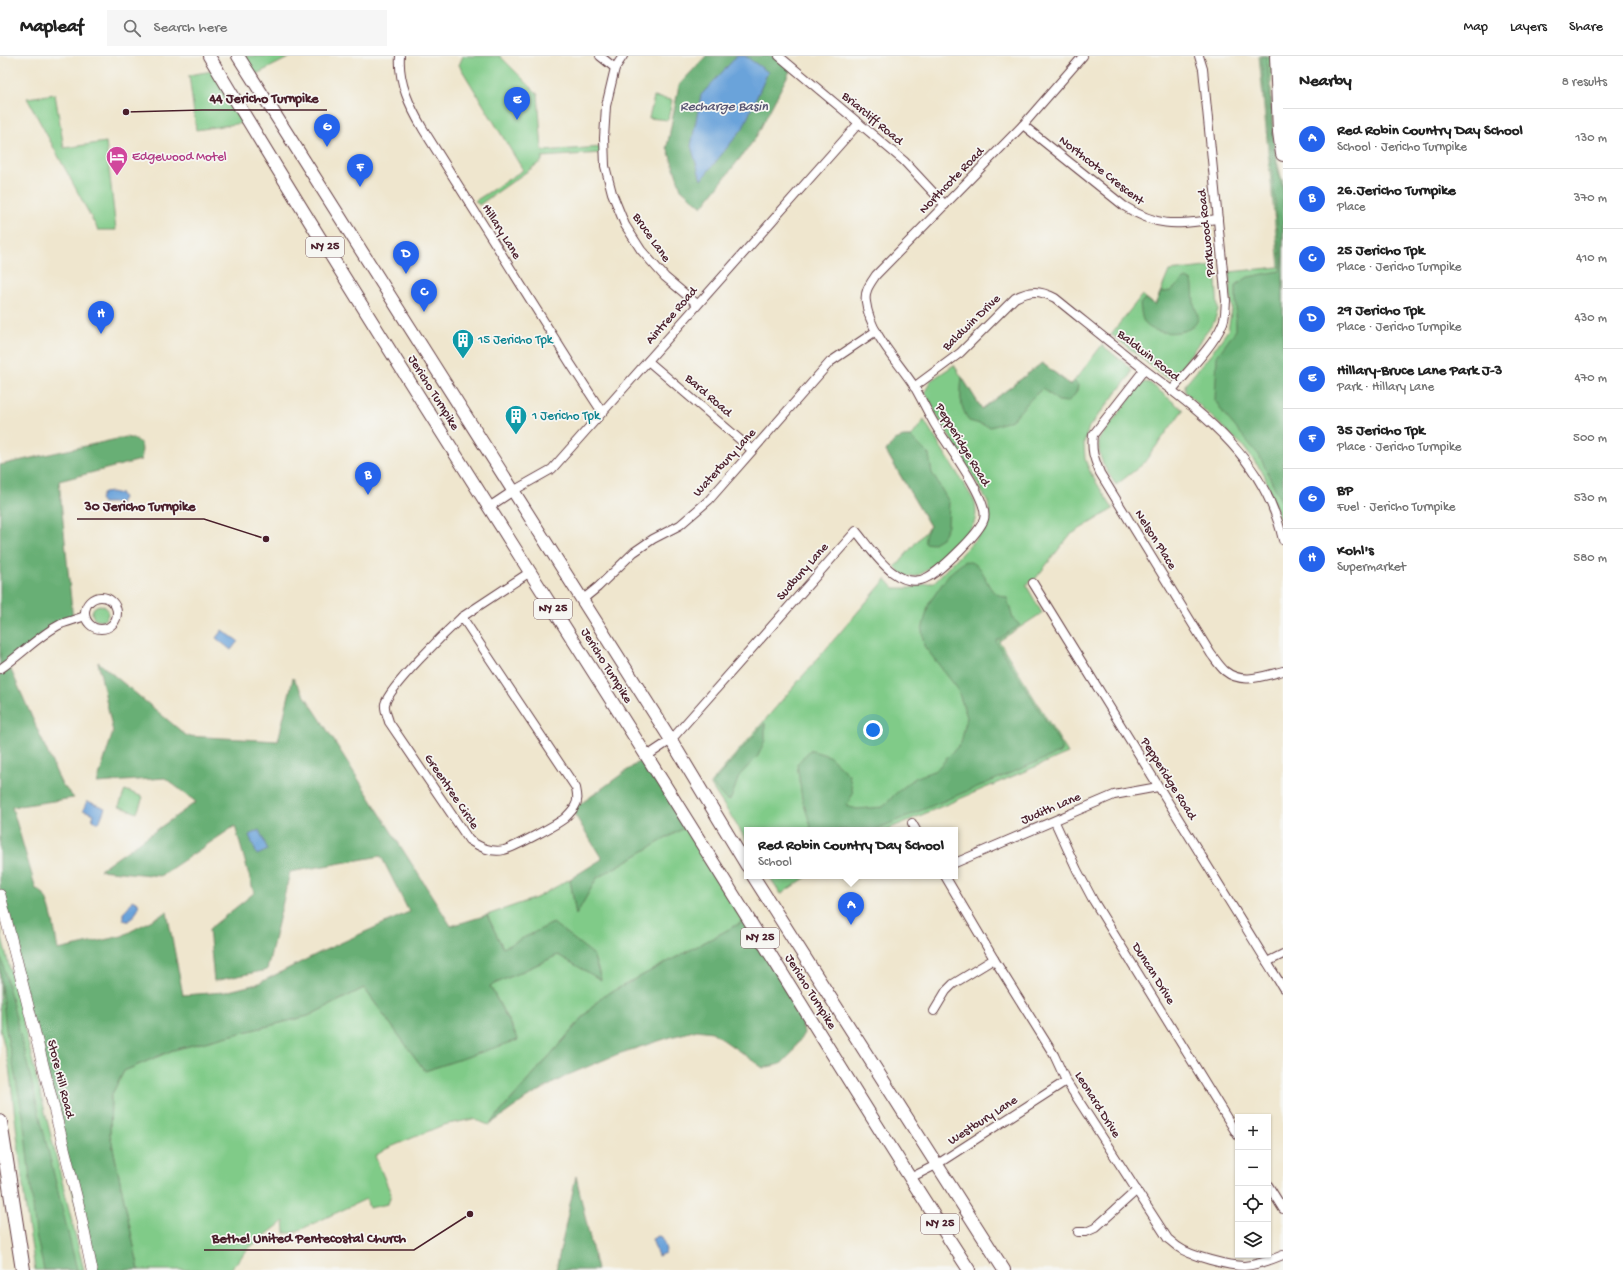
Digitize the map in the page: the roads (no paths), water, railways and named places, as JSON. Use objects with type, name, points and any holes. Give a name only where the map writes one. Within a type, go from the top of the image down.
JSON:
[{"type":"highway","points":[[1277,56],[1280,132],[1283,154]]},
{"type":"highway","points":[[0,1122],[23,1270]]},
{"type":"main road","name":"Jericho Turnpike","points":[[209,56],[338,269],[646,756],[910,1178],[970,1270]]},
{"type":"main road","name":"Jericho Turnpike","points":[[238,56],[671,740],[744,861]]},
{"type":"main road","name":"Jericho Turnpike","points":[[755,879],[1004,1270]]},
{"type":"main road","name":"Store Hill Road","points":[[0,896],[78,1207],[92,1270]]},
{"type":"street","name":"Hillary Lane","points":[[400,56],[402,78],[406,95],[423,129],[570,364],[602,412]]},
{"type":"street","points":[[600,56],[615,68]]},
{"type":"street","name":"Bruce Lane","points":[[623,56],[615,68],[606,106],[604,138],[605,166],[612,193],[625,225],[641,250],[665,277],[697,304]]},
{"type":"street","name":"Briarcliff Road","points":[[779,56],[904,162],[945,204]]},
{"type":"street","name":"Northcote Road","points":[[876,331],[866,302],[866,291],[869,284],[876,275],[1023,125],[1083,56]]},
{"type":"street","name":"Parkwood Road","points":[[1172,390],[1214,339],[1224,320],[1226,301],[1203,69],[1199,56]]},
{"type":"street","name":"Aintree Road","points":[[489,507],[513,491],[552,469],[859,123]]},
{"type":"street","name":"Northcote Crescent","points":[[1023,125],[1124,206],[1141,217],[1155,222],[1174,224],[1218,219]]},
{"type":"street","name":"Baldwin Road","points":[[1023,294],[1043,292],[1055,298],[1144,370],[1172,390],[1225,436],[1246,460],[1263,487],[1271,504],[1283,540]]},
{"type":"street","name":"Baldwin Drive","points":[[914,387],[960,353],[1015,298],[1023,294]]},
{"type":"street","points":[[876,331],[914,387]]},
{"type":"street","name":"Waterbury Lane","points":[[582,600],[598,587],[634,552],[691,516],[709,500],[830,362],[876,331]]},
{"type":"street","name":"Bard Road","points":[[648,360],[752,450]]},
{"type":"street","name":"Nelson Place","points":[[1144,370],[1093,435],[1093,456],[1100,473],[1211,654],[1224,671],[1237,678],[1248,679],[1283,671]]},
{"type":"street","name":"Pepperidge Road","points":[[914,387],[934,424],[974,486],[983,505],[985,518]]},
{"type":"street","name":"Sudbury Lane","points":[[646,756],[671,740],[856,531],[892,573],[907,581],[918,581],[928,578],[943,566],[977,531],[985,518]]},
{"type":"street","name":"Greentree Circle","points":[[462,617],[576,788],[578,799],[575,806],[565,818],[531,837],[503,850],[487,850],[469,840],[389,722],[385,709],[388,698],[397,685],[444,634],[462,617],[530,572]]},
{"type":"street","name":"Pepperidge Road","points":[[1033,582],[1283,988]]},
{"type":"street","points":[[0,669],[56,627],[85,616]]},
{"type":"street","name":"Judith Lane","points":[[958,862],[997,844],[1055,822],[1114,795],[1158,787]]},
{"type":"street","name":"Duncan Drive","points":[[1055,822],[1077,870],[1093,900],[1235,1131]]},
{"type":"street","name":"Leonard Drive","points":[[947,879],[994,959],[1054,1055],[1066,1081],[1168,1239],[1178,1248],[1187,1252],[1224,1263],[1244,1266],[1268,1262],[1283,1255]]},
{"type":"street","points":[[1267,962],[1283,954]]},
{"type":"street","points":[[934,1011],[946,991],[953,984],[994,959]]},
{"type":"street","name":"Westbury Lane","points":[[910,1178],[936,1165],[1066,1081]]},
{"type":"street","points":[[1269,1186],[1283,1209]]},
{"type":"street","points":[[1078,1232],[1086,1232],[1096,1228],[1137,1190]]},
{"type":"water","name":"Recharge Basin","points":[[737,56],[745,56],[768,72],[743,128],[701,180],[691,146],[701,95]]},
{"type":"water","points":[[112,492],[121,494],[123,498],[120,503],[103,503],[100,499],[103,493]]},
{"type":"water","points":[[222,630],[238,641],[231,650],[216,638]]},
{"type":"water","points":[[87,801],[105,808],[99,823],[92,820],[94,814],[83,810]]},
{"type":"water","points":[[259,830],[268,850],[257,855],[249,835]]},
{"type":"water","points":[[132,900],[138,903],[138,908],[136,913],[129,921],[126,921],[123,919],[123,913],[128,908]]},
{"type":"water","points":[[658,1236],[662,1237],[666,1250],[665,1253],[658,1256],[652,1239]]},
{"type":"place","name":"44 Jericho Turnpike","points":[[126,112]]},
{"type":"place","name":"Hillary-Bruce Lane Park J-3","points":[[517,120]]},
{"type":"place","name":"BP","points":[[327,147]]},
{"type":"place","name":"Edgewood Motel","points":[[117,176]]},
{"type":"place","name":"35 Jericho Tpk","points":[[360,187]]},
{"type":"place","name":"29 Jericho Tpk","points":[[406,274]]},
{"type":"place","name":"25 Jericho Tpk","points":[[424,312]]},
{"type":"place","name":"Kohl's","points":[[101,334]]},
{"type":"place","name":"15 Jericho Tpk","points":[[463,360]]},
{"type":"place","name":"1 Jericho Tpk","points":[[516,436]]},
{"type":"place","name":"26.Jericho Turnpike","points":[[368,495]]},
{"type":"place","name":"30 Jericho Turnpike","points":[[266,539]]},
{"type":"place","name":"Red Robin Country Day School","points":[[851,925]]},
{"type":"place","name":"Bethel United Pentecostal Church","points":[[470,1214]]}]
